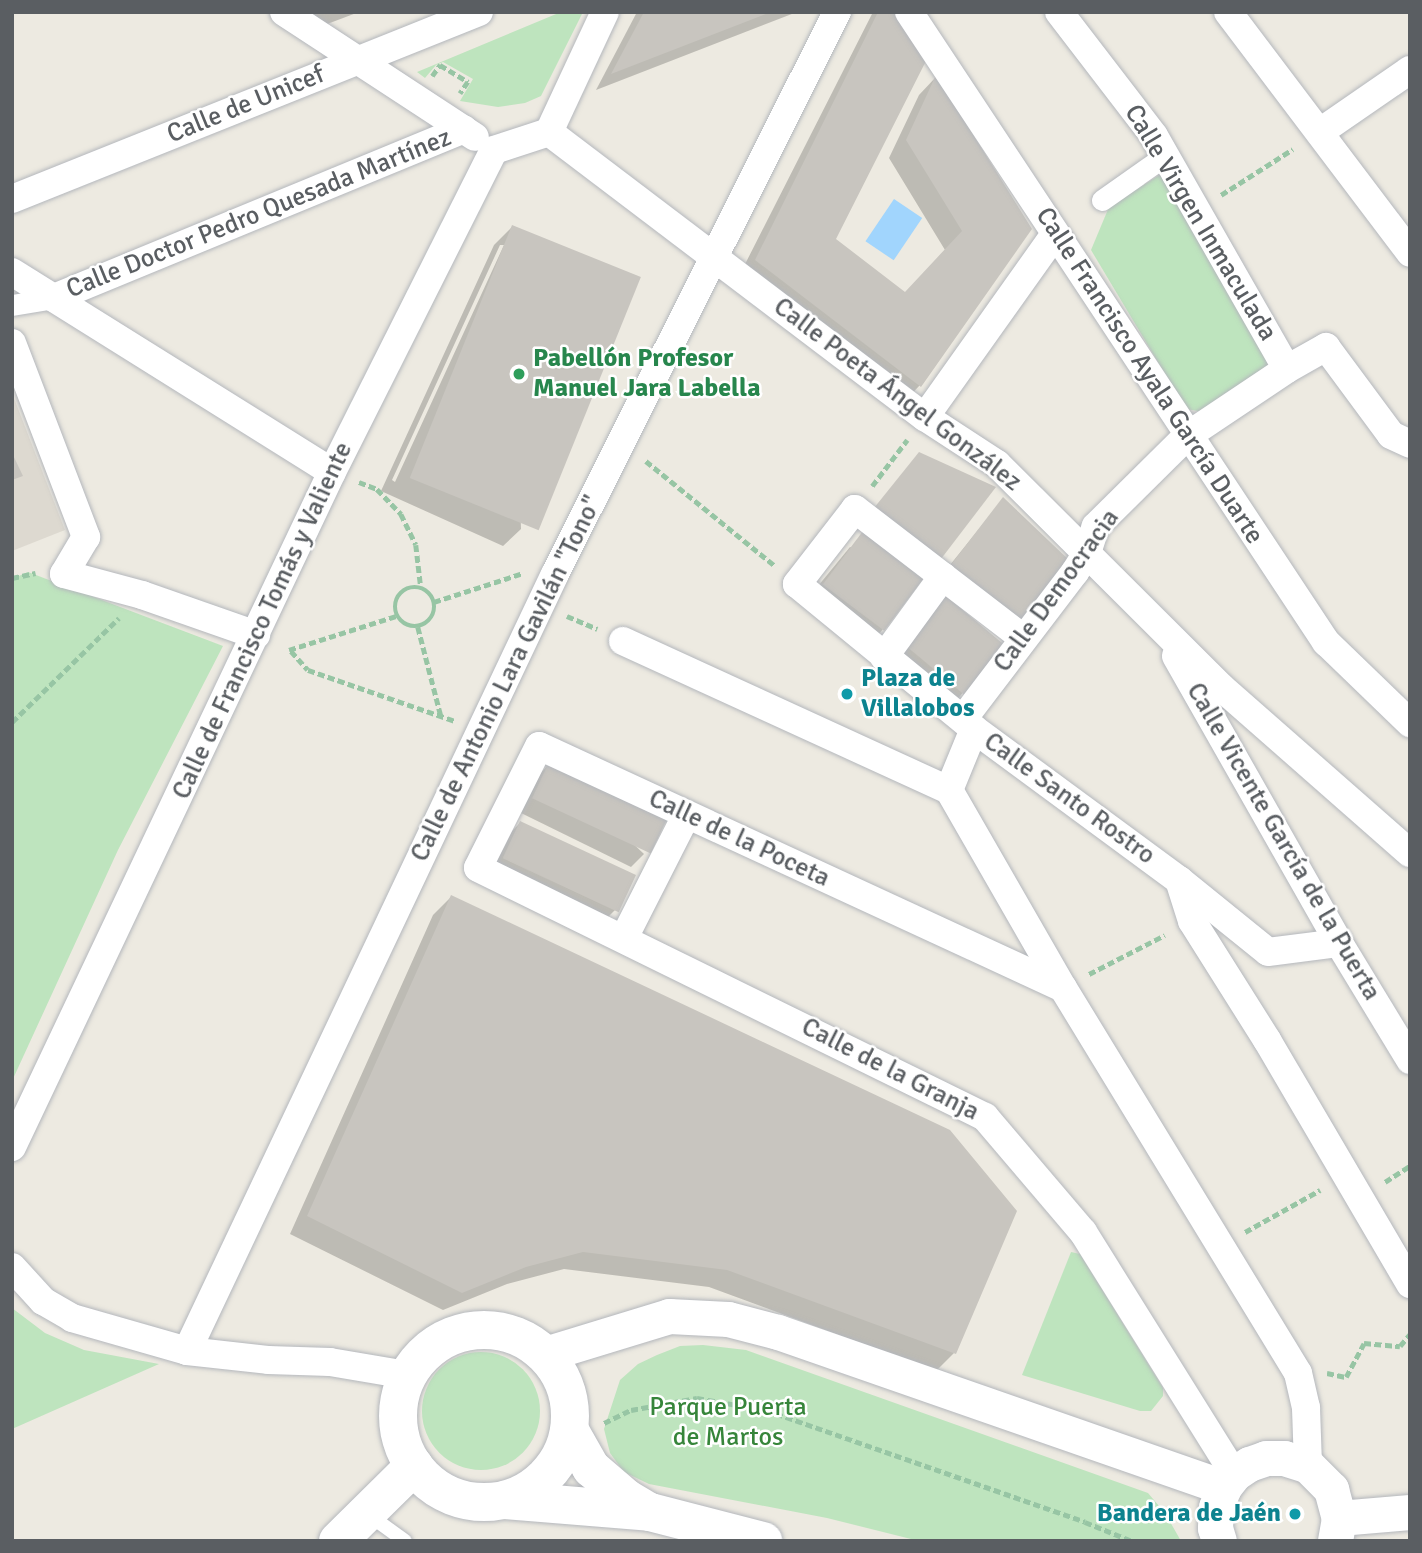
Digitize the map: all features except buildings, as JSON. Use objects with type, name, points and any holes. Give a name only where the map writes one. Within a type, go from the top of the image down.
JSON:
[{"type":"main road","points":[[650,1512],[626,1498],[591,1468],[583,1428],[571,1413],[564,1381],[545,1354],[524,1338],[498,1330],[471,1330],[445,1338],[423,1354],[407,1375],[398,1406],[400,1437],[414,1466],[432,1485],[454,1497],[480,1502],[505,1500],[650,1512],[763,1541]]},
{"type":"main road","points":[[505,1500],[529,1489],[549,1474],[566,1445],[583,1428]]},
{"type":"main road","points":[[338,1541],[414,1466]]},
{"type":"street","points":[[284,12],[494,150],[549,132],[605,12]]},
{"type":"street","name":"Calle de Unicef","points":[[12,199],[480,12]]},
{"type":"street","name":"Calle de Antonio Lara Gavilán \"Tono\"","points":[[187,1351],[540,604],[716,258],[837,12]]},
{"type":"street","name":"Calle Francisco Ayala García Duarte","points":[[909,12],[1187,436],[1326,642],[1410,723]]},
{"type":"street","name":"Calle Virgen Inmaculada","points":[[1059,12],[1166,155],[1287,369]]},
{"type":"street","points":[[1228,12],[1410,253]]},
{"type":"street","points":[[1320,132],[1410,70]]},
{"type":"street","name":"Calle Doctor Pedro Quesada Martínez","points":[[54,298],[464,129]]},
{"type":"street","name":"Calle Poeta Ángel González","points":[[549,132],[925,417],[996,464],[1222,688],[1410,853]]},
{"type":"street","name":"Calle de Francisco Tomás y Valiente","points":[[12,1147],[332,472],[494,150]]},
{"type":"street","points":[[1101,200],[1166,155]]},
{"type":"street","points":[[925,417],[1055,234]]},
{"type":"street","points":[[12,272],[332,472]]},
{"type":"street","points":[[12,305],[54,298]]},
{"type":"street","points":[[12,344],[86,537],[64,574],[142,595],[256,635]]},
{"type":"street","name":"Calle Democracia","points":[[949,790],[968,724],[1023,638],[1087,553],[1096,526],[1187,436],[1287,369],[1326,347],[1391,435],[1410,443]]},
{"type":"street","points":[[797,584],[855,509],[1023,638]]},
{"type":"street","points":[[884,657],[943,576]]},
{"type":"street","name":"Calle Santo Rostro","points":[[797,584],[968,724],[1179,880],[1268,952],[1339,943]]},
{"type":"street","name":"Calle Vicente García de la Puerta","points":[[1158,624],[1339,943],[1410,1060]]},
{"type":"street","points":[[623,641],[949,790],[1063,988],[1298,1373],[1306,1408],[1308,1466]]},
{"type":"street","name":"Calle de la Poceta","points":[[478,869],[539,746],[1063,988]]},
{"type":"street","points":[[624,938],[687,816]]},
{"type":"street","name":"Calle de la Granja","points":[[478,869],[985,1116],[1083,1232],[1229,1481]]},
{"type":"street","name":"Calle Santo Rostro","points":[[1179,880],[1192,921],[1410,1284]]},
{"type":"street","points":[[12,1267],[43,1301],[72,1318],[187,1351],[268,1360],[330,1362],[407,1375]]},
{"type":"street","points":[[545,1354],[669,1316],[728,1320],[778,1332],[1229,1481]]},
{"type":"street","points":[[1219,1541],[1215,1528],[1216,1507],[1229,1481],[1266,1458],[1284,1458],[1308,1466],[1331,1489],[1337,1530],[1410,1512]]},
{"type":"lane","points":[[366,1511],[405,1541]]},
{"type":"path","points":[[427,85],[440,65],[468,82],[453,103]]},
{"type":"path","points":[[1197,211],[1320,132]]},
{"type":"path","points":[[855,509],[925,417]]},
{"type":"path","points":[[622,442],[797,584]]},
{"type":"path","points":[[332,472],[377,489],[401,514],[416,545],[421,588],[434,602],[434,615],[418,628],[405,626],[396,616],[397,596],[408,588],[421,588]]},
{"type":"path","points":[[434,602],[540,567],[555,574]]},
{"type":"path","points":[[12,722],[142,595]]},
{"type":"path","points":[[540,604],[623,641]]},
{"type":"path","points":[[291,651],[396,616]]},
{"type":"path","points":[[418,628],[441,717]]},
{"type":"path","points":[[256,635],[291,651],[308,670],[481,731]]},
{"type":"path","points":[[1063,988],[1192,921]]},
{"type":"path","points":[[1219,1245],[1346,1176]]},
{"type":"path","points":[[1298,1373],[1317,1371],[1346,1377],[1364,1343],[1401,1346],[1410,1334]]},
{"type":"path","points":[[583,1428],[631,1410],[697,1398],[766,1410],[1086,1521],[1132,1541]]},
{"type":"shaded area","points":[[12,393],[65,530],[12,551]]},
{"type":"green space","points":[[561,12],[583,12],[541,96],[525,103],[498,107],[460,101],[473,79],[443,62],[436,65],[425,78],[417,72]]},
{"type":"green space","points":[[1161,174],[1276,363],[1204,412],[1186,409],[1091,250],[1109,207]]},
{"type":"green space","points":[[28,572],[223,646],[118,850],[12,1081],[12,579]]},
{"type":"green space","points":[[1071,1252],[1080,1254],[1163,1388],[1163,1396],[1151,1411],[1140,1411],[1022,1375]]},
{"type":"green space","points":[[12,1308],[45,1333],[84,1350],[159,1364],[12,1429]]},
{"type":"green space","name":"Parque Puerta de Martos","points":[[703,1345],[746,1350],[1148,1493],[1165,1513],[1181,1541],[919,1541],[827,1518],[649,1484],[624,1472],[610,1453],[604,1429],[620,1380],[638,1364],[657,1355],[680,1346]]},
{"type":"green space","points":[[481,1352],[504,1356],[523,1369],[536,1388],[540,1411],[536,1434],[523,1453],[504,1466],[481,1470],[458,1466],[439,1453],[426,1434],[422,1411],[426,1388],[439,1369],[458,1356]]},
{"type":"water","points":[[894,199],[922,218],[894,260],[865,241]]},
{"type":"place","name":"Pabellón Profesor Manuel Jara Labella","points":[[519,374]]},
{"type":"place","name":"Plaza de Villalobos","points":[[847,694]]},
{"type":"place","name":"Bandera de Jaén","points":[[1295,1514]]}]
